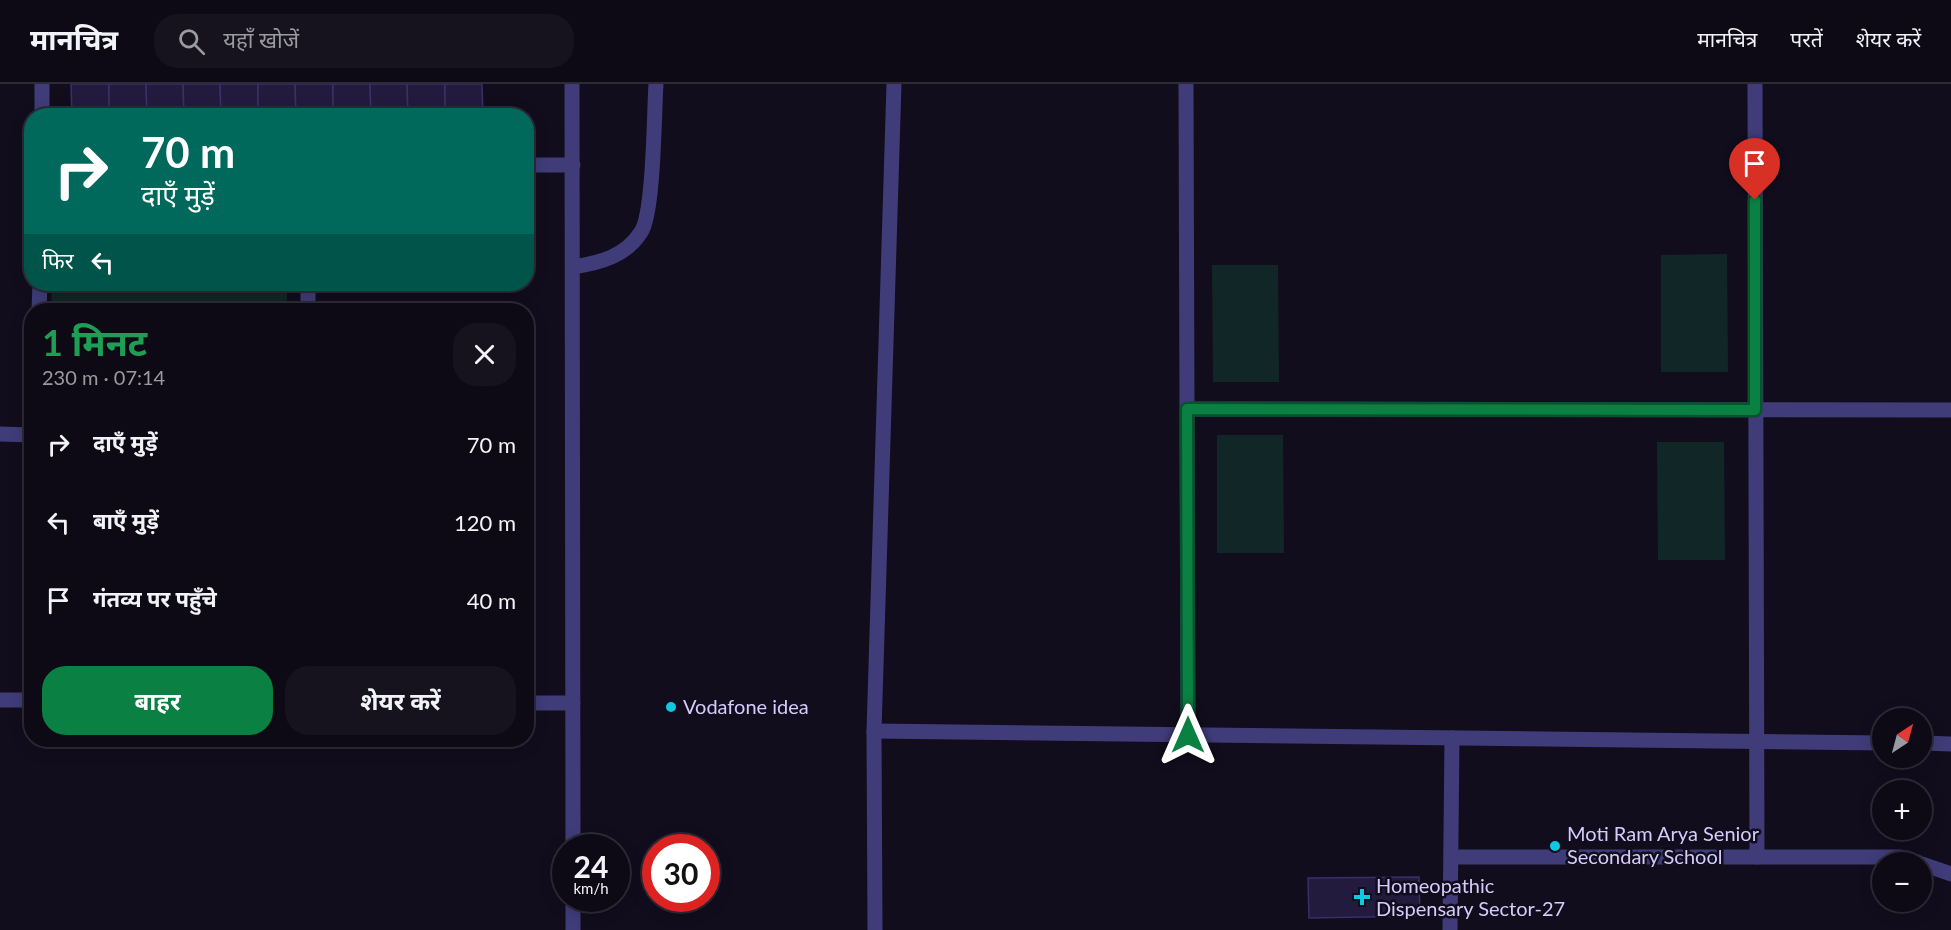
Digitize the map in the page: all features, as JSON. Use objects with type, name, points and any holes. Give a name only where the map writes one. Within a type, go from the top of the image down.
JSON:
[{"type":"street","points":[[42,84],[42,108]]},
{"type":"street","points":[[572,84],[573,834]]},
{"type":"street","points":[[573,267],[596,263],[620,253],[642,231],[649,197],[656,84]]},
{"type":"street","points":[[875,930],[874,731],[894,84]]},
{"type":"street","points":[[1186,84],[1188,735]]},
{"type":"street","points":[[1755,84],[1757,857]]},
{"type":"street","points":[[534,165],[573,165]]},
{"type":"street","points":[[1187,409],[1951,410]]},
{"type":"street","points":[[0,434],[24,435]]},
{"type":"street","points":[[0,700],[24,700]]},
{"type":"street","points":[[534,703],[573,703]]},
{"type":"street","points":[[874,731],[1872,743]]},
{"type":"street","points":[[1450,930],[1452,738]]},
{"type":"street","points":[[1932,744],[1951,744]]},
{"type":"street","points":[[1451,857],[1872,857]]},
{"type":"street","points":[[1932,867],[1951,874]]},
{"type":"street","points":[[573,912],[573,930]]},
{"type":"green space","points":[[1727,254],[1728,372],[1661,372],[1661,255]]},
{"type":"green space","points":[[1212,265],[1278,265],[1279,382],[1213,382]]},
{"type":"green space","points":[[52,291],[287,291],[287,303],[51,303]]},
{"type":"green space","points":[[1217,435],[1283,435],[1284,553],[1217,553]]},
{"type":"green space","points":[[1657,442],[1724,442],[1725,560],[1658,560]]},
{"type":"building","points":[[71,84],[109,84],[109,108],[72,108]]},
{"type":"building","points":[[109,84],[146,84],[147,108],[109,108]]},
{"type":"building","points":[[146,84],[183,84],[184,108],[147,108]]},
{"type":"building","points":[[183,84],[220,84],[221,108],[184,108]]},
{"type":"building","points":[[220,84],[258,84],[258,108],[221,108]]},
{"type":"building","points":[[258,84],[295,84],[296,108],[258,108]]},
{"type":"building","points":[[295,84],[333,84],[333,108],[296,108]]},
{"type":"building","points":[[333,84],[370,84],[371,108],[333,108]]},
{"type":"building","points":[[370,84],[407,84],[408,108],[371,108]]},
{"type":"building","points":[[407,84],[445,84],[445,108],[408,108]]},
{"type":"building","points":[[445,84],[482,84],[483,108],[445,108]]},
{"type":"building","points":[[1419,877],[1420,916],[1309,918],[1308,878]]},
{"type":"place","name":"Vodafone idea","points":[[671,707]]},
{"type":"place","name":"Moti Ram Arya Senior Secondary School","points":[[1555,846]]},
{"type":"place","name":"Homeopathic Dispensary Sector-27","points":[[1362,897]]},
{"type":"route","points":[[1188,735],[1187,409],[1755,410],[1755,200]]}]
